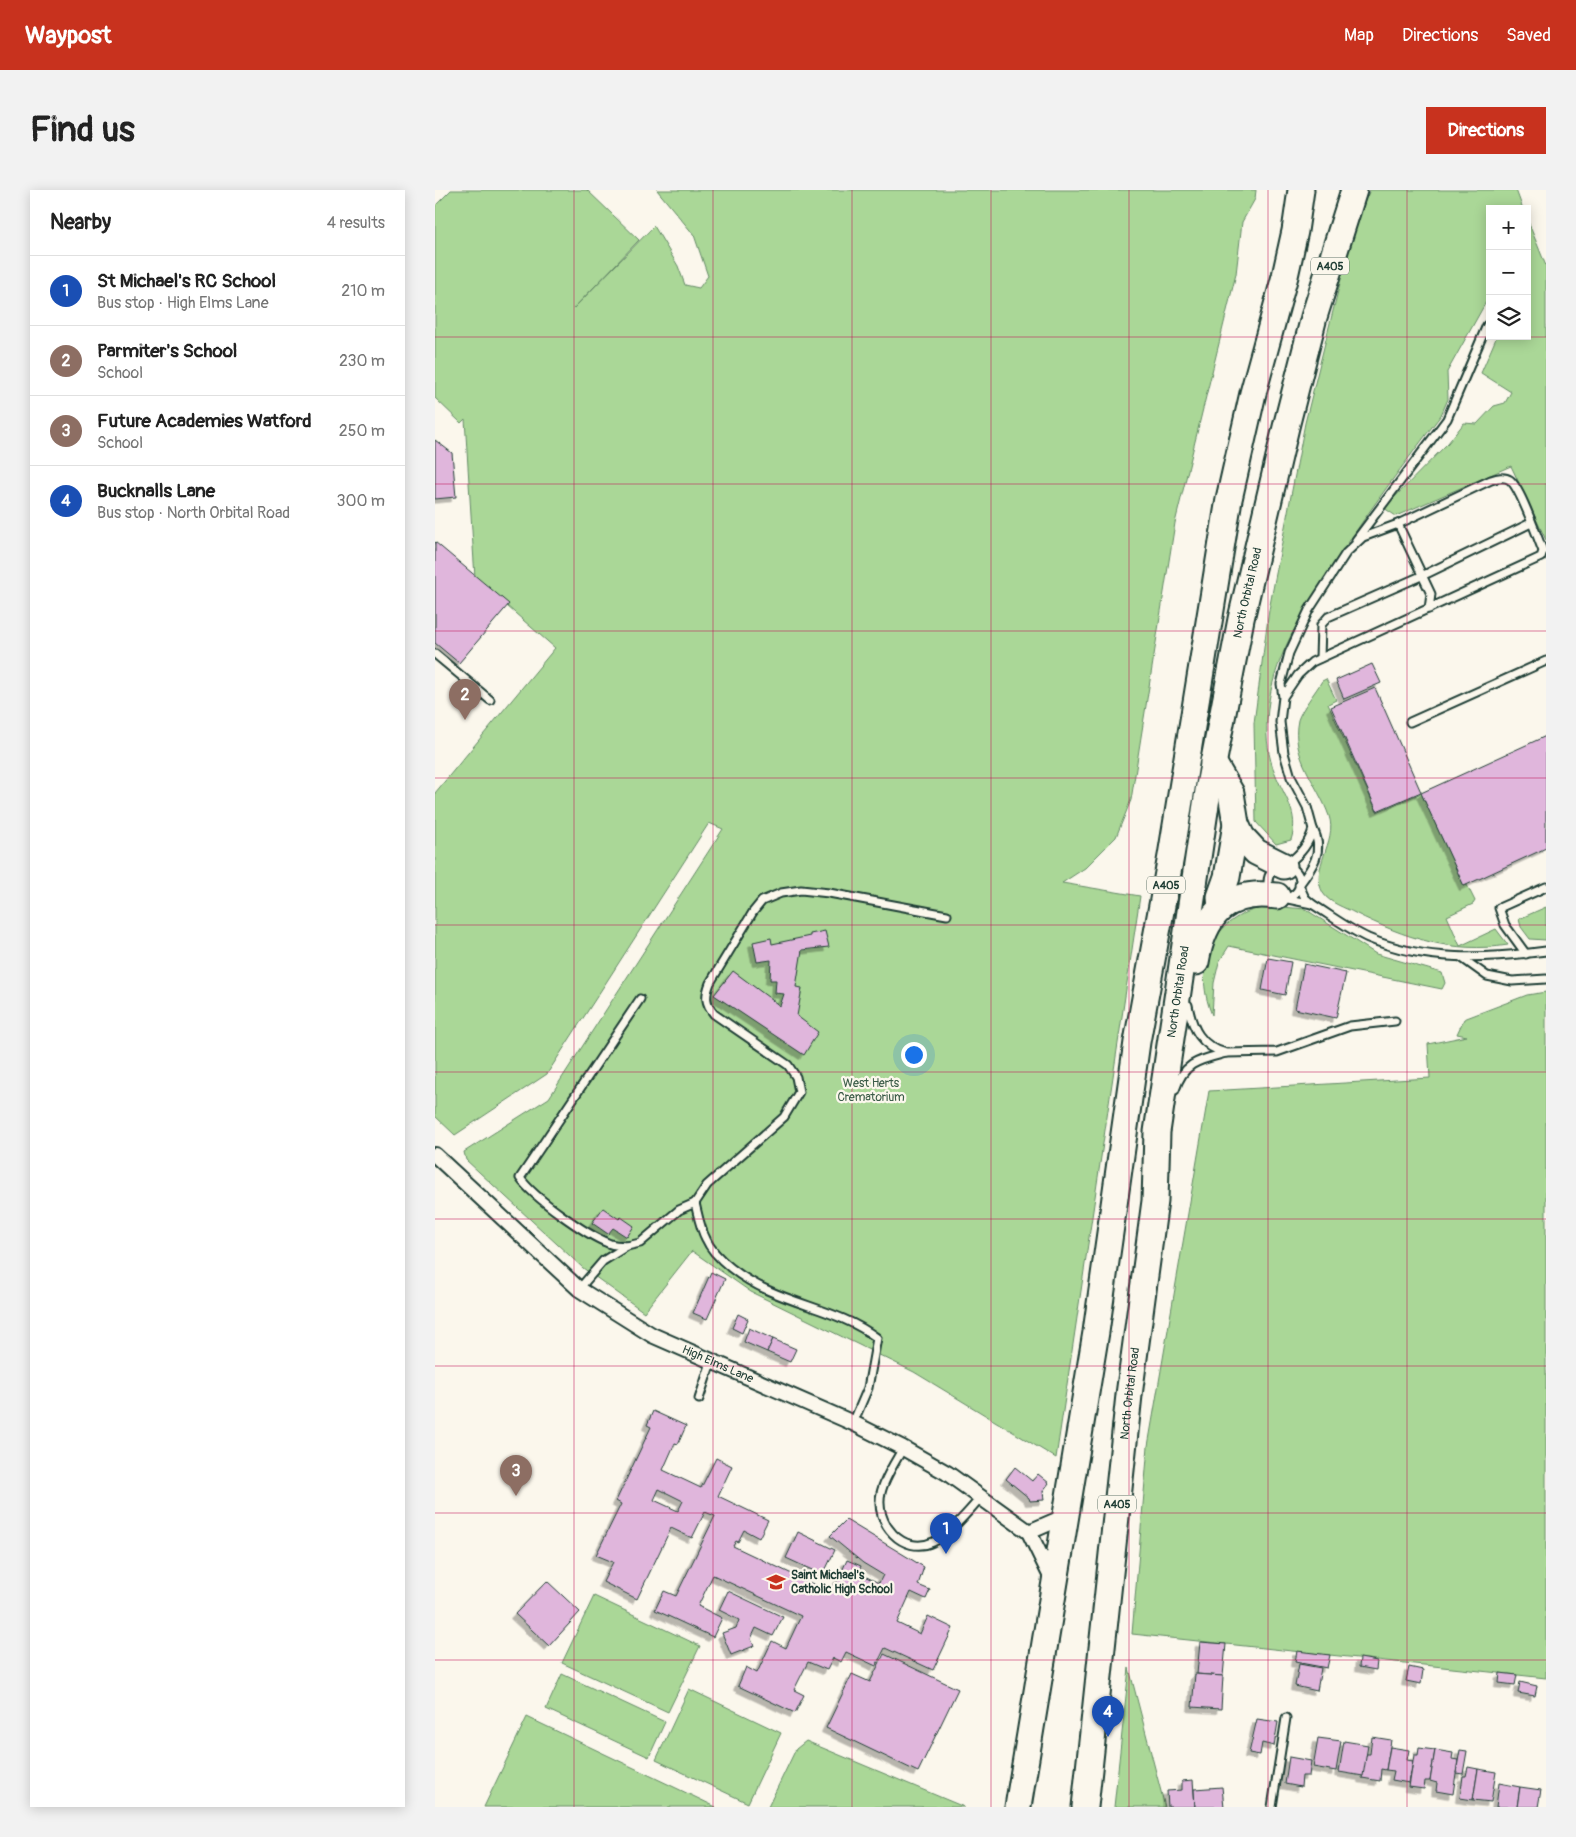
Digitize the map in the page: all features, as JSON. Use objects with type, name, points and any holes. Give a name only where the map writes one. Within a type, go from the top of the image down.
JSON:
[{"type":"highway","name":"A405","points":[[1018,1807],[1096,1332],[1137,1042],[1171,856],[1229,500],[1253,393],[1287,267],[1301,190]]},
{"type":"highway","name":"North Orbital Road","points":[[1085,1807],[1128,1405],[1155,1201],[1157,1132],[1213,762],[1241,619],[1286,427],[1314,317],[1354,190]]},
{"type":"highway","points":[[1213,762],[1231,793],[1236,824],[1227,877],[1220,897],[1221,908]]},
{"type":"highway","points":[[1236,824],[1249,847],[1266,858],[1284,866]]},
{"type":"highway","name":"A405","points":[[1155,1201],[1202,933],[1221,908],[1237,899],[1261,894],[1286,893]]},
{"type":"street","name":"High Elms Lane","points":[[435,1154],[579,1289],[652,1335],[711,1362],[783,1391],[903,1448],[947,1473],[1029,1532],[1055,1584]]},
{"type":"street","points":[[1029,1532],[1066,1516]]},
{"type":"lane","points":[[1286,893],[1311,869],[1317,856],[1318,838],[1313,829],[1307,807],[1291,777],[1284,753],[1280,722],[1283,697],[1281,684],[1293,644],[1309,610],[1379,506],[1447,419],[1486,327]]},
{"type":"lane","points":[[1283,697],[1305,667],[1320,658],[1541,557],[1543,551],[1517,489],[1510,480],[1501,477],[1398,524],[1363,537],[1353,544]]},
{"type":"lane","points":[[1320,658],[1320,631],[1324,620],[1531,523]]},
{"type":"lane","points":[[1398,524],[1431,594],[1429,609]]},
{"type":"lane","points":[[435,654],[490,700]]},
{"type":"lane","points":[[1410,722],[1546,661]]},
{"type":"lane","points":[[1312,904],[1305,898],[1270,889],[1268,879],[1273,870],[1284,866],[1303,851],[1311,838],[1313,829]]},
{"type":"lane","points":[[1284,866],[1294,870],[1298,875],[1286,893]]},
{"type":"lane","points":[[1526,954],[1505,925],[1499,908],[1546,888]]},
{"type":"lane","points":[[579,1289],[603,1261],[627,1246],[640,1243],[679,1210],[695,1203],[707,1186],[784,1118],[799,1092],[796,1077],[788,1065],[714,1014],[707,1006],[706,994],[710,982],[753,912],[763,901],[781,893],[801,890],[829,893],[947,915]]},
{"type":"lane","points":[[1286,893],[1312,904],[1368,938],[1420,952],[1462,958],[1546,951]]},
{"type":"lane","points":[[1462,958],[1487,976],[1512,981],[1546,979]]},
{"type":"lane","points":[[627,1246],[609,1244],[592,1234],[528,1190],[520,1178],[640,999]]},
{"type":"lane","points":[[1188,1005],[1193,1028],[1202,1041],[1210,1048],[1226,1053],[1277,1052],[1350,1026],[1395,1021]]},
{"type":"lane","points":[[1175,1090],[1182,1072],[1187,1067],[1226,1053]]},
{"type":"lane","points":[[695,1203],[706,1240],[719,1258],[749,1282],[786,1299],[860,1325],[877,1338],[868,1388],[853,1424]]},
{"type":"lane","points":[[699,1399],[711,1362]]},
{"type":"lane","points":[[903,1448],[881,1492],[880,1509],[884,1522],[893,1535],[908,1544],[921,1546],[935,1542],[981,1497]]},
{"type":"lane","points":[[1272,1807],[1286,1718]]},
{"type":"green space","name":"West Herts Crematorium","points":[[451,190],[587,190],[639,240],[573,309],[654,226],[678,266],[685,285],[699,288],[708,276],[694,235],[657,190],[1256,190],[1255,199],[1242,222],[1236,274],[1175,523],[1131,800],[1116,837],[1085,868],[1062,883],[1140,896],[1056,1458],[914,1372],[751,1292],[692,1251],[644,1312],[583,1268],[466,1160],[464,1152],[549,1098],[723,829],[709,823],[547,1074],[455,1135],[435,1116],[435,793],[555,648],[475,578],[465,419],[461,423],[435,398],[435,206]]},
{"type":"green space","points":[[1370,190],[1516,190],[1522,205],[1486,205],[1486,302],[1447,372],[1448,399],[1441,415],[1348,544],[1300,618],[1281,657],[1269,698],[1267,740],[1273,767],[1290,805],[1294,822],[1291,840],[1276,844],[1256,822],[1254,723],[1269,610],[1305,423],[1355,223]]},
{"type":"green space","points":[[1531,229],[1546,266],[1546,540],[1511,466],[1396,516],[1384,508],[1448,443],[1464,423],[1477,424],[1494,406],[1505,403],[1511,392],[1481,373],[1495,340],[1531,340]]},
{"type":"green space","points":[[1326,679],[1336,700],[1328,704],[1377,812],[1421,793],[1464,886],[1467,885],[1475,901],[1473,904],[1447,916],[1460,946],[1496,929],[1508,945],[1468,947],[1449,945],[1430,942],[1374,922],[1329,900],[1323,893],[1319,874],[1331,826],[1324,804],[1301,758],[1297,733],[1298,720],[1302,711],[1322,681]]},
{"type":"green space","points":[[1271,906],[1305,909],[1376,954],[1442,973],[1445,983],[1442,989],[1229,946],[1219,962],[1214,983],[1212,1015],[1206,996],[1204,977],[1206,960],[1212,944],[1222,930],[1235,919],[1251,911]]},
{"type":"green space","points":[[1546,907],[1546,940],[1530,939],[1521,927],[1519,919]]},
{"type":"green space","points":[[1546,992],[1546,1678],[1132,1634],[1148,1446],[1209,1091],[1430,1078],[1428,1044],[1467,1036],[1457,1034],[1464,1019],[1527,995]]},
{"type":"green space","points":[[594,1596],[700,1646],[668,1712],[562,1663]]},
{"type":"green space","points":[[1129,1668],[1165,1807],[1114,1807]]},
{"type":"green space","points":[[562,1674],[665,1722],[649,1757],[546,1709]]},
{"type":"green space","points":[[689,1689],[781,1733],[748,1803],[656,1760]]},
{"type":"green space","points":[[527,1717],[716,1807],[484,1807]]},
{"type":"green space","points":[[806,1741],[964,1807],[768,1807],[796,1749]]},
{"type":"building","points":[[435,440],[452,453],[456,497],[435,499]]},
{"type":"building","points":[[435,542],[509,604],[459,663],[435,643]]},
{"type":"building","points":[[1372,664],[1381,683],[1344,699],[1336,680]]},
{"type":"building","points":[[1375,688],[1421,792],[1377,811],[1331,707]]},
{"type":"building","points":[[1546,736],[1546,848],[1464,886],[1421,793]]},
{"type":"building","points":[[825,931],[829,947],[802,950],[796,987],[802,988],[797,1016],[818,1032],[804,1055],[714,995],[733,971],[780,1006],[784,994],[775,993],[776,980],[770,980],[771,960],[757,962],[753,942],[771,938],[772,944]]},
{"type":"building","points":[[1268,958],[1291,962],[1285,995],[1262,990]]},
{"type":"building","points":[[1304,964],[1346,973],[1336,1018],[1295,1009]]},
{"type":"building","points":[[603,1208],[634,1226],[627,1237],[613,1228],[608,1234],[592,1223]]},
{"type":"building","points":[[711,1272],[725,1279],[707,1319],[693,1313]]},
{"type":"building","points":[[738,1314],[748,1319],[742,1333],[732,1328]]},
{"type":"building","points":[[749,1328],[773,1339],[767,1352],[744,1342]]},
{"type":"building","points":[[773,1339],[796,1349],[790,1362],[767,1352]]},
{"type":"building","points":[[653,1411],[686,1426],[678,1444],[675,1443],[663,1470],[701,1488],[716,1458],[732,1466],[718,1496],[768,1520],[759,1538],[744,1530],[738,1542],[736,1541],[733,1546],[832,1593],[847,1560],[861,1566],[858,1573],[879,1583],[883,1575],[863,1563],[830,1536],[846,1520],[924,1567],[918,1585],[930,1590],[926,1599],[911,1592],[897,1623],[920,1634],[928,1616],[953,1628],[933,1670],[885,1648],[876,1666],[846,1652],[841,1662],[833,1658],[827,1670],[808,1662],[794,1690],[804,1695],[795,1713],[738,1686],[746,1667],[757,1673],[772,1641],[786,1648],[801,1616],[713,1575],[698,1606],[722,1618],[713,1637],[655,1610],[664,1591],[676,1596],[715,1516],[705,1512],[692,1538],[671,1528],[637,1599],[603,1582],[613,1562],[596,1555],[621,1504],[616,1501],[651,1427],[647,1425]],"holes":[[[659,1489],[683,1501],[678,1511],[654,1500]]]},
{"type":"building","points":[[1015,1467],[1032,1481],[1038,1474],[1049,1483],[1043,1491],[1044,1500],[1030,1501],[1029,1498],[1006,1479]]},
{"type":"building","points":[[798,1532],[835,1550],[823,1575],[786,1558]]},
{"type":"building","points":[[547,1581],[580,1612],[549,1646],[515,1614]]},
{"type":"building","points":[[728,1591],[783,1617],[773,1636],[756,1628],[751,1639],[754,1646],[731,1655],[722,1633],[736,1628],[739,1620],[719,1610]]},
{"type":"building","points":[[1200,1642],[1226,1644],[1223,1676],[1197,1674]]},
{"type":"building","points":[[1297,1651],[1330,1655],[1327,1668],[1295,1662]]},
{"type":"building","points":[[884,1654],[958,1689],[918,1772],[826,1728],[852,1674],[870,1682]]},
{"type":"building","points":[[1360,1658],[1377,1661],[1376,1670],[1359,1667]]},
{"type":"building","points":[[1299,1664],[1321,1668],[1317,1691],[1295,1686]]},
{"type":"building","points":[[1409,1667],[1423,1670],[1421,1684],[1406,1681]]},
{"type":"building","points":[[1500,1673],[1517,1675],[1515,1685],[1499,1683]]},
{"type":"building","points":[[1195,1674],[1223,1676],[1221,1709],[1192,1707]]},
{"type":"building","points":[[1520,1682],[1537,1686],[1535,1696],[1518,1693]]},
{"type":"building","points":[[1257,1719],[1278,1722],[1274,1746],[1262,1743],[1260,1755],[1249,1753]]},
{"type":"building","points":[[1372,1737],[1391,1740],[1386,1770],[1381,1769],[1380,1781],[1362,1778],[1366,1754],[1370,1754]]},
{"type":"building","points":[[1318,1738],[1341,1741],[1336,1771],[1313,1767]]},
{"type":"building","points":[[1344,1741],[1368,1745],[1363,1776],[1339,1772]]},
{"type":"building","points":[[1390,1747],[1409,1750],[1407,1760],[1413,1761],[1409,1783],[1392,1780],[1394,1771],[1386,1770]]},
{"type":"building","points":[[1419,1748],[1435,1750],[1430,1781],[1425,1781],[1424,1789],[1409,1787],[1414,1755],[1418,1755]]},
{"type":"building","points":[[1435,1750],[1453,1753],[1452,1759],[1458,1760],[1453,1794],[1436,1791],[1437,1783],[1430,1781]]},
{"type":"building","points":[[1460,1750],[1467,1751],[1463,1774],[1456,1773]]},
{"type":"building","points":[[1289,1757],[1311,1761],[1309,1776],[1302,1776],[1301,1787],[1285,1784]]},
{"type":"building","points":[[1468,1767],[1478,1769],[1473,1800],[1460,1798],[1463,1776],[1466,1776]]},
{"type":"building","points":[[1478,1769],[1496,1772],[1491,1802],[1473,1800]]},
{"type":"building","points":[[1193,1780],[1195,1807],[1168,1807],[1167,1791],[1182,1790],[1182,1781]]},
{"type":"building","points":[[1499,1783],[1520,1787],[1517,1807],[1496,1807]]},
{"type":"building","points":[[1222,1787],[1224,1807],[1195,1807],[1194,1789]]},
{"type":"building","points":[[1520,1787],[1541,1790],[1538,1807],[1517,1807]]},
{"type":"place","name":"Parmiter's School","points":[[465,720]]},
{"type":"place","name":"Future Academies Watford","points":[[516,1496]]},
{"type":"place","name":"St Michael's RC School","points":[[946,1554]]},
{"type":"place","name":"Saint Michael's Catholic High School","points":[[776,1582]]},
{"type":"place","name":"Bucknalls Lane","points":[[1108,1737]]}]
